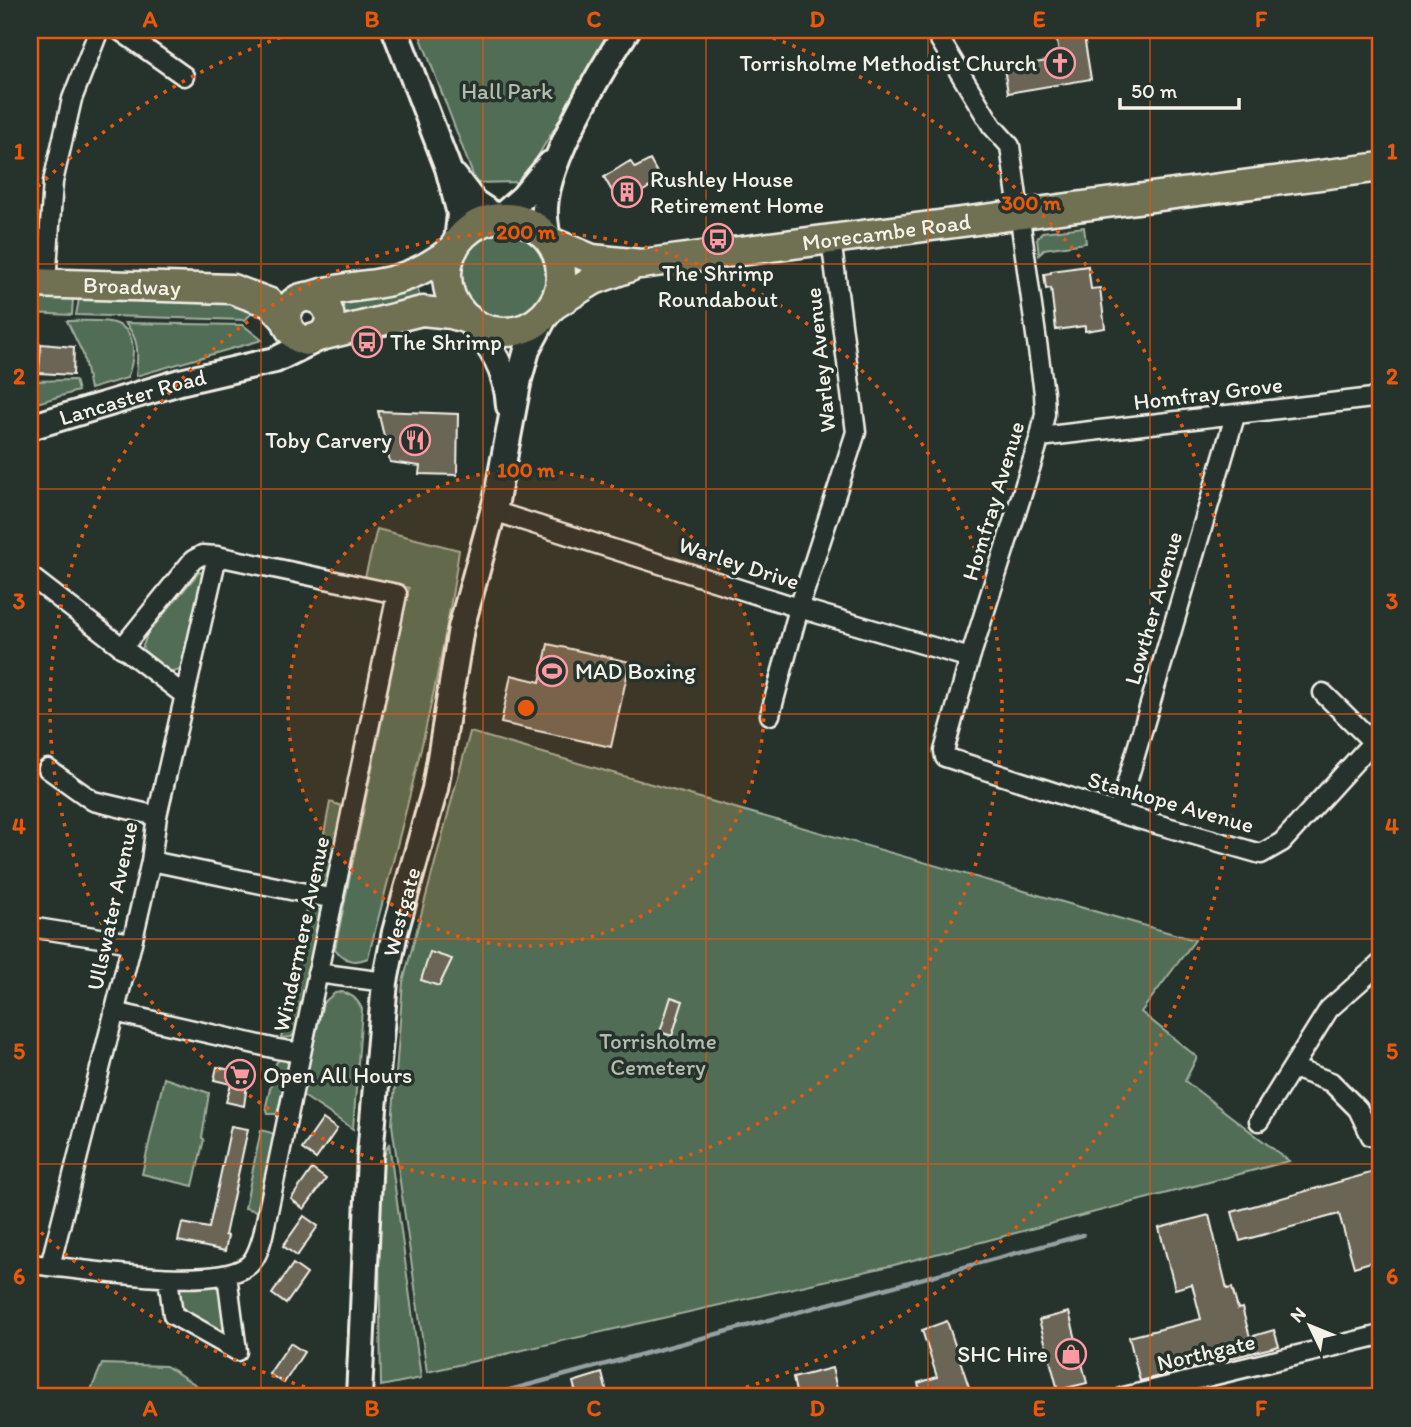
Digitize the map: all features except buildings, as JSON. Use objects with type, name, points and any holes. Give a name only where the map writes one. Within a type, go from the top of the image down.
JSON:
[{"type":"main road","name":"Morecambe Road","points":[[551,307],[594,280],[640,264],[1381,167]]},
{"type":"main road","points":[[307,297],[319,300],[329,312],[330,323],[319,337],[301,339],[292,333],[287,321],[291,306],[307,297],[331,289],[388,282],[410,274],[441,259],[471,228],[498,218],[525,222],[538,229],[550,241],[559,260],[561,276],[551,307],[534,323],[518,330],[500,332],[483,328],[469,320],[457,307],[449,292],[448,263],[455,245]]},
{"type":"main road","name":"Morecambe Road","points":[[550,241],[592,259],[640,264]]},
{"type":"main road","name":"Broadway","points":[[38,283],[232,289],[270,303],[287,321]]},
{"type":"main road","name":"Broadway","points":[[232,289],[243,284],[267,284],[307,297]]},
{"type":"main road","name":"Lancaster Road","points":[[319,337],[422,311],[451,314],[469,320]]},
{"type":"street","points":[[38,283],[53,182],[72,99],[99,30]]},
{"type":"street","points":[[118,30],[184,76]]},
{"type":"street","points":[[395,30],[448,168],[460,214],[455,245]]},
{"type":"street","points":[[448,168],[474,202],[498,218],[535,184],[564,143],[627,30]]},
{"type":"street","name":"Homfray Avenue","points":[[934,30],[992,126],[1010,146],[1045,414],[970,658],[944,751],[945,757]]},
{"type":"street","points":[[550,241],[545,223],[546,197],[564,143]]},
{"type":"street","name":"Warley Avenue","points":[[770,715],[799,608],[856,432],[831,239]]},
{"type":"street","name":"Westgate","points":[[359,1396],[370,1155],[385,982],[395,932],[435,789],[461,628],[493,511],[522,365],[533,338],[551,307]]},
{"type":"street","name":"Westgate","points":[[469,320],[487,342],[500,365],[509,397],[510,435]]},
{"type":"street","name":"Lancaster Road","points":[[237,367],[273,344],[287,321]]},
{"type":"street","name":"Lancaster Road","points":[[30,428],[83,410],[237,367],[284,357],[319,337]]},
{"type":"street","name":"Homfray Grove","points":[[1040,437],[1381,397]]},
{"type":"street","name":"Lowther Avenue","points":[[1118,813],[1235,416]]},
{"type":"street","name":"Warley Drive","points":[[493,511],[799,608],[970,658]]},
{"type":"street","points":[[122,648],[193,560],[202,555],[217,556]]},
{"type":"street","name":"Windermere Avenue","points":[[217,556],[397,594],[260,1244],[247,1267],[227,1275]]},
{"type":"street","name":"Ullswater Avenue","points":[[50,1266],[132,943],[151,861],[157,816],[217,556]]},
{"type":"street","points":[[30,576],[184,695]]},
{"type":"street","points":[[1323,693],[1377,737]]},
{"type":"street","name":"Stanhope Avenue","points":[[945,757],[1118,813],[1261,854],[1282,842],[1377,737]]},
{"type":"street","points":[[48,769],[93,801],[157,816]]},
{"type":"street","points":[[151,861],[334,899]]},
{"type":"street","points":[[30,927],[132,943]]},
{"type":"street","points":[[1259,1122],[1329,1009],[1381,963]]},
{"type":"street","points":[[317,973],[385,982]]},
{"type":"street","points":[[114,1012],[301,1053]]},
{"type":"street","points":[[1293,1068],[1331,1082],[1358,1109],[1371,1136]]},
{"type":"street","points":[[30,1264],[168,1278],[227,1275],[237,1352],[173,1315],[168,1278]]},
{"type":"street","name":"Northgate","points":[[1124,1397],[1381,1335]]},
{"type":"green space","name":"Hall Park","points":[[418,30],[614,30],[522,182],[476,183]]},
{"type":"green space","points":[[1084,227],[1086,243],[1044,249],[1039,255],[1037,239],[1042,232]]},
{"type":"green space","points":[[504,231],[521,235],[536,244],[545,259],[549,276],[545,293],[536,308],[521,317],[504,321],[487,317],[472,308],[463,293],[459,276],[463,259],[472,244],[487,235]]},
{"type":"green space","points":[[416,283],[421,302],[343,322],[337,299]]},
{"type":"green space","points":[[30,296],[73,298],[72,315],[30,313]]},
{"type":"green space","points":[[79,299],[237,302],[257,308],[245,320],[76,315]]},
{"type":"green space","points":[[67,321],[106,321],[124,328],[133,348],[127,378],[90,389],[83,354]]},
{"type":"green space","points":[[125,323],[243,325],[262,340],[136,376],[136,341]]},
{"type":"green space","points":[[75,380],[78,391],[30,405],[30,381]]},
{"type":"green space","points":[[377,529],[459,550],[442,653],[394,857],[368,958],[354,961],[346,959],[335,949],[409,588],[365,577]]},
{"type":"green space","points":[[199,572],[205,574],[183,669],[170,673],[155,665],[142,649],[147,634]]},
{"type":"green space","name":"Torrisholme Cemetery","points":[[470,732],[1195,940],[1141,1012],[1197,1057],[1185,1081],[1289,1161],[894,1265],[427,1372],[392,1125],[403,982]]},
{"type":"green space","points":[[330,802],[342,806],[328,883],[314,887]]},
{"type":"green space","points":[[308,905],[320,910],[322,918],[297,1032],[291,1037],[281,1038]]},
{"type":"green space","points":[[342,992],[354,998],[362,1009],[353,1129],[302,1095],[323,1003],[335,993]]},
{"type":"green space","points":[[279,1060],[285,1060],[289,1065],[277,1114],[268,1114],[266,1106]]},
{"type":"green space","points":[[164,1078],[209,1093],[204,1139],[193,1186],[142,1174]]},
{"type":"green space","points":[[261,1130],[272,1133],[275,1139],[257,1211],[245,1208]]},
{"type":"green space","points":[[389,1143],[421,1378],[381,1386],[378,1173]]},
{"type":"green space","points":[[184,1282],[213,1283],[220,1289],[227,1326],[223,1330],[204,1325],[185,1310],[179,1297]]},
{"type":"green space","points":[[102,1364],[166,1366],[215,1397],[88,1397]]},
{"type":"waterway","points":[[484,1397],[1083,1235]]},
{"type":"place","name":"Torrisholme Methodist Church","points":[[1060,63]]},
{"type":"place","name":"Rushley House Retirement Home","points":[[627,192]]},
{"type":"place","name":"The Shrimp Roundabout","points":[[718,239]]},
{"type":"place","name":"The Shrimp","points":[[367,342]]},
{"type":"place","name":"Toby Carvery","points":[[415,440]]},
{"type":"place","name":"MAD Boxing","points":[[552,671]]},
{"type":"place","name":"Open All Hours","points":[[240,1075]]},
{"type":"place","name":"SHC Hire","points":[[1071,1354]]}]
